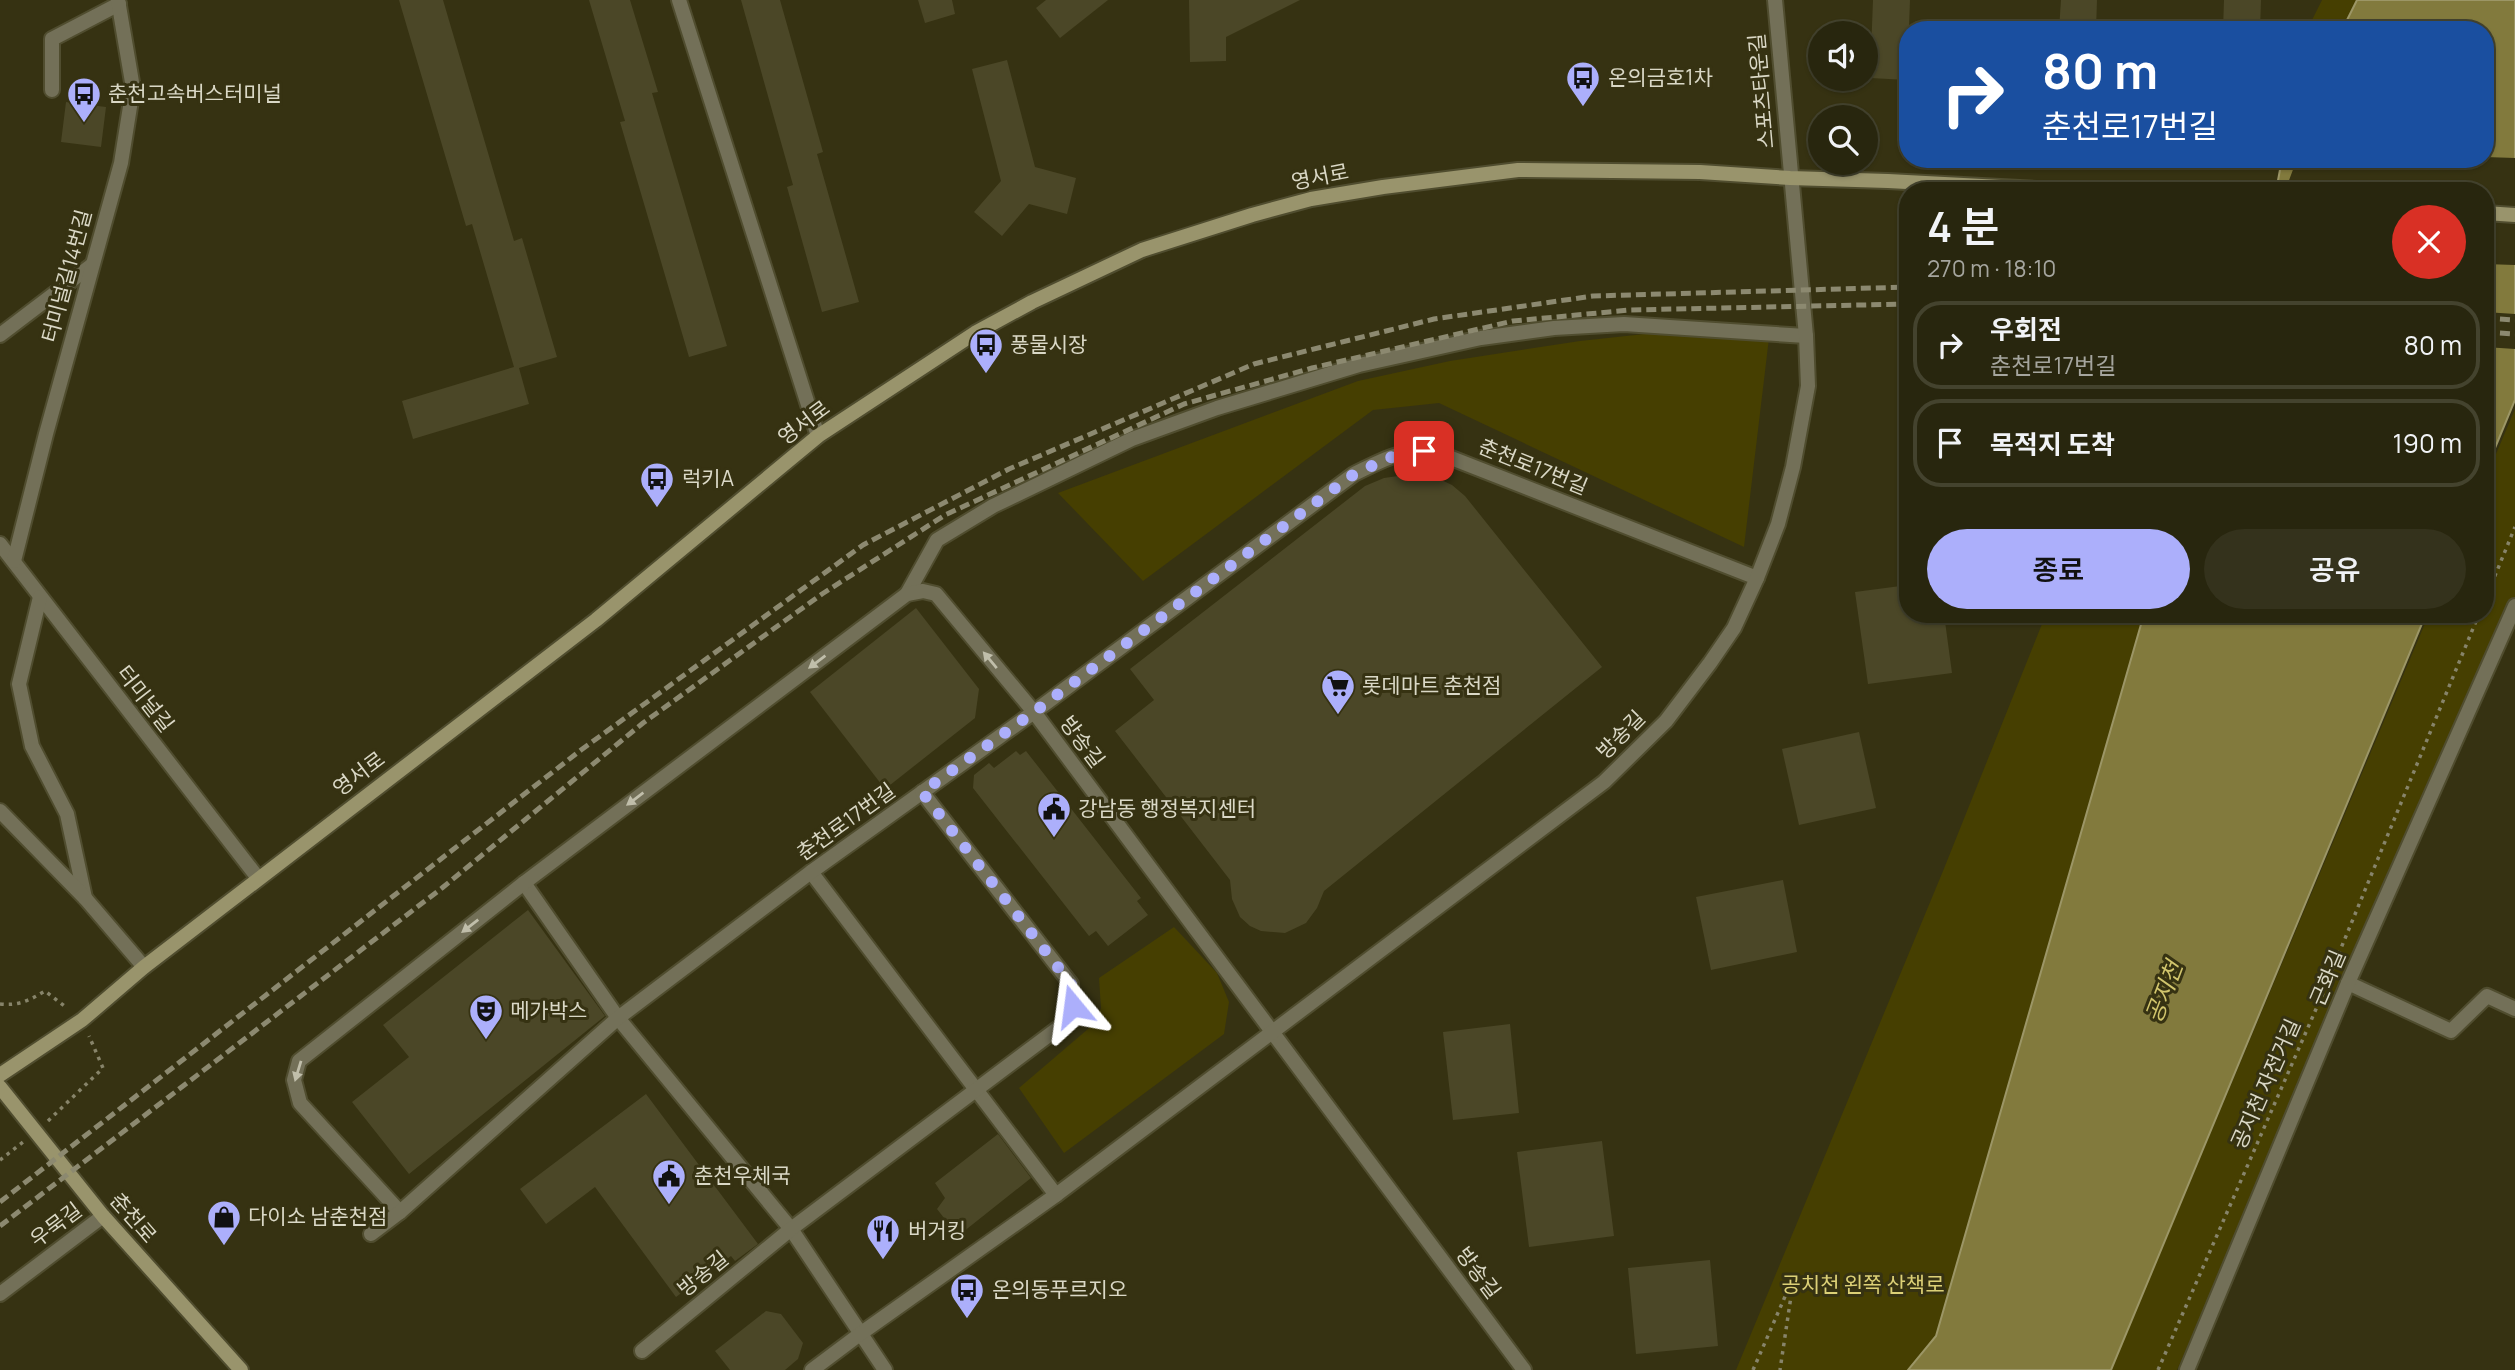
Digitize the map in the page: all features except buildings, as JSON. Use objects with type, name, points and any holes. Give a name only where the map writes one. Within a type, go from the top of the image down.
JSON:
[{"type":"street","points":[[679,0],[818,436]]},
{"type":"street","name":"스포츠타운길","points":[[1775,0],[1790,178]]},
{"type":"street","points":[[52,90],[52,40],[119,2]]},
{"type":"street","name":"터미널길14번길","points":[[14,561],[121,163],[133,88],[119,2]]},
{"type":"street","name":"영서로","points":[[0,1075],[82,1020],[144,967],[258,878],[596,620],[818,436],[946,351],[1032,302],[1142,250],[1311,199],[1518,170],[1700,172],[1907,182]]},
{"type":"street","points":[[400,1212],[300,1103],[294,1080],[299,1061],[524,883],[907,594],[937,540],[993,506],[1132,439],[1217,408],[1359,365],[1481,338],[1554,328],[1624,324],[1806,336],[1790,178]]},
{"type":"street","points":[[2494,214],[2515,215]]},
{"type":"street","points":[[0,335],[92,265]]},
{"type":"street","name":"방송길","points":[[812,1370],[1056,1195],[1604,782],[1666,721],[1734,628],[1778,524],[1793,467],[1808,386],[1806,336]]},
{"type":"street","name":"춘천로17번길","points":[[371,1234],[400,1212],[618,1018],[811,872],[1034,712],[1354,474],[1403,452],[1424,451],[1456,459],[1757,578]]},
{"type":"street","name":"터미널길","points":[[0,544],[258,878]]},
{"type":"street","points":[[907,594],[923,591],[936,594],[1034,712]]},
{"type":"street","points":[[40,597],[19,684],[32,746],[67,814],[85,898]]},
{"type":"street","name":"근화길","points":[[2188,1370],[2348,983],[2515,606]]},
{"type":"street","name":"방송길","points":[[1034,712],[1524,1370]]},
{"type":"street","name":"방송길","points":[[642,1351],[791,1229],[1061,1026],[1073,1006],[1071,984],[922,792]]},
{"type":"street","points":[[0,811],[85,898],[144,967]]},
{"type":"street","points":[[811,872],[1056,1195]]},
{"type":"street","points":[[524,883],[618,1018],[791,1229],[885,1370]]},
{"type":"street","points":[[2348,983],[2451,1031],[2487,996],[2515,1009]]},
{"type":"street","name":"춘천로","points":[[0,1087],[103,1216],[241,1370]]},
{"type":"street","name":"우묵길","points":[[0,1294],[103,1216]]},
{"type":"path","points":[[2494,578],[2515,527]]},
{"type":"path","name":"공지천 자전거길","points":[[2158,1370],[2330,975],[2475,623]]},
{"type":"path","points":[[0,1004],[28,1002],[46,991],[82,1020],[103,1068],[35,1132],[0,1160]]},
{"type":"path","points":[[1753,1370],[1794,1276],[1780,1370]]},
{"type":"green space","points":[[2322,0],[2357,0],[2346,21],[2312,21]]},
{"type":"green space","points":[[1691,329],[1769,338],[1744,547],[1439,403],[1373,410],[1143,581],[1058,493],[1358,381],[1450,361],[1580,341]]},
{"type":"green space","points":[[2515,409],[2515,606],[2177,1370],[2111,1370],[2425,623],[2494,623],[2494,459]]},
{"type":"green space","name":"공치천 왼쪽 산책로","points":[[2042,623],[2141,623],[1936,1336],[1908,1370],[1736,1370],[1943,871]]},
{"type":"green space","points":[[1174,927],[1217,973],[1229,1002],[1224,1034],[1064,1153],[1019,1088],[1095,1023],[1101,1008],[1099,978]]},
{"type":"water","points":[[2357,0],[2515,0],[2515,400],[2494,450],[2494,182],[2278,182],[2280,168],[2494,168],[2494,21],[2346,21]]},
{"type":"water","name":"공지천","points":[[2141,623],[2422,623],[2111,1370],[1908,1370],[1936,1336]]},
{"type":"pier","points":[[2494,157],[2515,158],[2515,265],[2494,264],[2494,182],[2288,182],[2294,168],[2494,168]]},
{"type":"pier","points":[[2494,313],[2515,314],[2515,349],[2494,348]]},
{"type":"railway","points":[[0,1202],[581,750],[863,545],[1009,469],[1254,364],[1434,319],[1593,296],[1899,287]]},
{"type":"railway","points":[[0,1226],[442,888],[643,723],[822,594],[945,515],[1184,404],[1312,368],[1513,321],[1630,310],[1899,304]]},
{"type":"railway","points":[[2494,319],[2515,320]]},
{"type":"railway","points":[[2494,333],[2515,334]]},
{"type":"place","name":"온의금호1차","points":[[1583,108]]},
{"type":"place","name":"춘천고속버스터미널","points":[[84,124]]},
{"type":"place","name":"풍물시장","points":[[986,375]]},
{"type":"place","name":"럭키A","points":[[657,509]]},
{"type":"place","name":"롯데마트 춘천점","points":[[1338,716]]},
{"type":"place","name":"강남동 행정복지센터","points":[[1054,839]]},
{"type":"place","name":"메가박스","points":[[486,1041]]},
{"type":"place","name":"춘천우체국","points":[[669,1206]]},
{"type":"place","name":"다이소 남춘천점","points":[[224,1247]]},
{"type":"place","name":"버거킹","points":[[883,1261]]},
{"type":"place","name":"온의동푸르지오","points":[[967,1320]]},
{"type":"route","points":[[1073,1006],[1071,984],[922,792],[1354,474],[1398,453],[1424,451]]}]
